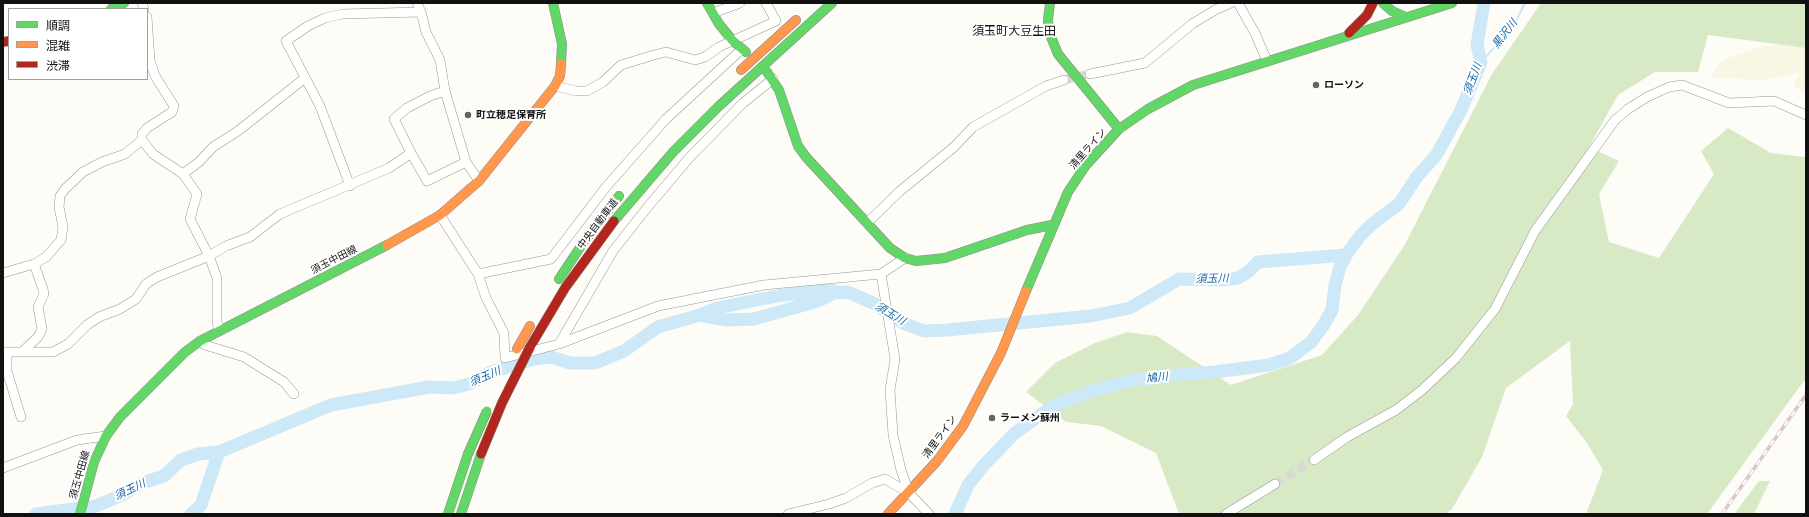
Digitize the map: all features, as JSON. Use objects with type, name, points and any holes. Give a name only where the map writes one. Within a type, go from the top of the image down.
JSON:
[{"type":"main road","points":[[113,8],[124,3]]},
{"type":"main road","name":"須玉中田線","points":[[80,514],[94,462],[106,436],[120,417],[172,362],[200,341],[411,233],[440,215],[479,181],[555,86],[560,76],[562,44],[553,3]]},
{"type":"main road","points":[[707,3],[733,41],[744,50]]},
{"type":"main road","name":"中央自動車道","points":[[461,514],[481,454],[502,403],[530,347],[565,288],[591,251],[627,204],[672,152],[719,106],[832,3]]},
{"type":"main road","points":[[1050,3],[1048,32],[1058,54],[1119,129]]},
{"type":"main road","points":[[1383,3],[1392,11],[1406,17]]},
{"type":"main road","name":"清里ライン","points":[[888,514],[937,462],[963,426],[984,387],[1011,330],[1052,225],[1068,192],[1086,166],[1119,129],[1154,105],[1193,85],[1346,35],[1452,3]]},
{"type":"main road","points":[[1375,6],[1382,17],[1392,21]]},
{"type":"main road","points":[[1364,30],[1375,6]]},
{"type":"main road","points":[[1346,35],[1375,6]]},
{"type":"main road","points":[[732,78],[804,13]]},
{"type":"main road","points":[[770,76],[782,97],[798,146],[806,157],[890,248],[905,258],[923,261],[945,258],[1027,230],[1052,225]]},
{"type":"main road","name":"中央自動車道","points":[[553,288],[583,243],[624,191]]},
{"type":"main road","points":[[506,370],[535,318]]},
{"type":"main road","points":[[448,514],[468,454],[489,405]]},
{"type":"street","points":[[417,3],[422,12],[426,32],[440,60],[445,91],[466,162],[479,181]]},
{"type":"street","points":[[713,13],[740,3]]},
{"type":"street","points":[[555,86],[576,91],[587,91],[603,82],[621,65],[666,52],[694,60],[705,57],[733,41],[776,21],[766,3]]},
{"type":"street","points":[[1090,74],[1145,63],[1192,24],[1215,10],[1231,3]]},
{"type":"street","points":[[1238,3],[1255,32],[1267,61]]},
{"type":"street","points":[[350,186],[320,106],[286,41],[308,26],[325,18],[342,14],[422,12]]},
{"type":"street","points":[[148,32],[152,71],[174,106],[172,112],[147,128],[142,134],[142,140],[154,154],[183,174],[197,194],[190,219],[209,256],[217,278],[217,315],[219,332]]},
{"type":"street","points":[[478,274],[550,259],[606,187],[666,119],[744,50]]},
{"type":"street","points":[[559,344],[613,251],[646,209],[695,152],[770,76]]},
{"type":"street","points":[[183,174],[199,162],[213,147],[238,131],[305,78]]},
{"type":"street","points":[[867,223],[900,191],[954,147],[973,127],[1046,86],[1064,80]]},
{"type":"street","points":[[1314,460],[1347,437],[1396,410],[1422,390],[1456,358],[1495,309],[1535,231],[1615,120],[1628,109],[1664,90],[1682,85],[1729,102],[1774,101],[1806,115]]},
{"type":"street","points":[[445,91],[430,96],[407,108],[394,119],[427,181],[466,162]]},
{"type":"street","points":[[3,273],[34,264],[46,257],[61,240],[63,227],[59,207],[60,196],[65,189],[83,172],[102,162],[125,154],[142,140]]},
{"type":"street","points":[[21,417],[7,371],[5,352],[53,352],[68,344],[87,325],[99,317],[120,310],[136,299],[150,281],[209,256],[226,246],[250,237],[280,214],[350,186],[389,168],[411,153]]},
{"type":"street","points":[[440,215],[478,274],[486,298],[504,333],[505,358],[559,344],[658,306],[764,285],[881,274],[905,258]]},
{"type":"street","points":[[22,352],[38,337],[42,329],[38,307],[44,294],[34,264]]},
{"type":"street","points":[[881,274],[895,359],[890,390],[893,435],[901,470],[909,493]]},
{"type":"street","points":[[200,341],[205,345],[244,357],[284,382],[294,394]]},
{"type":"street","points":[[3,468],[77,440],[106,436]]},
{"type":"street","points":[[788,514],[829,504],[846,498],[872,483],[885,479],[909,493],[929,514]]},
{"type":"street","points":[[1226,514],[1275,484]]},
{"type":"shaded area","points":[[1806,43],[1806,92],[1793,87],[1798,73],[1766,80],[1711,78],[1717,66],[1725,59],[1762,46]]},
{"type":"green space","points":[[1541,3],[1806,3],[1806,48],[1708,35],[1698,72],[1655,72],[1618,95],[1589,147],[1619,161],[1599,194],[1609,242],[1659,258],[1714,174],[1701,151],[1728,128],[1771,153],[1806,157],[1806,378],[1707,514],[1586,514],[1603,470],[1587,443],[1566,416],[1573,404],[1570,341],[1506,388],[1482,457],[1452,509],[1445,514],[1179,514],[1156,453],[1101,426],[1066,422],[1026,392],[1055,363],[1095,343],[1127,332],[1157,336],[1231,385],[1322,355],[1358,315],[1404,246],[1492,74]]},
{"type":"green space","points":[[1759,481],[1770,481],[1754,514],[1734,514]]},
{"type":"waterway","name":"鳩川","points":[[955,514],[968,485],[983,466],[1015,433],[1053,406],[1094,390],[1134,380],[1269,365],[1290,358],[1311,342],[1323,326],[1332,310],[1335,285],[1340,267],[1346,255],[1360,236],[1372,224],[1399,204],[1416,178],[1437,154],[1461,110],[1481,62],[1477,45],[1484,3]]},
{"type":"waterway","name":"黒沢川","points":[[1481,62],[1513,27],[1525,3]]},
{"type":"waterway","name":"須玉川","points":[[36,514],[96,506],[124,494],[142,483],[164,476],[181,460],[198,454],[219,452],[331,405],[429,387],[453,388],[469,384],[491,372],[534,359],[551,357],[570,363],[595,363],[624,351],[658,327],[700,315],[726,320],[754,319],[818,301],[834,293],[848,292],[875,304],[905,324],[924,331],[947,330],[1091,316],[1130,308],[1179,279],[1223,280],[1238,278],[1248,272],[1258,262],[1346,255]]},
{"type":"waterway","name":"須玉川","points":[[700,315],[717,308],[777,296],[825,290],[835,291]]},
{"type":"waterway","name":"須玉川","points":[[191,514],[201,505],[219,452]]},
{"type":"tunnel","points":[[1064,80],[1090,74]]},
{"type":"tunnel","points":[[1275,484],[1314,460]]},
{"type":"railway","points":[[1722,514],[1806,395]]},
{"type":"traffic: fast","points":[[113,8],[124,3]]},
{"type":"traffic: fast","points":[[553,3],[562,44],[561,64]]},
{"type":"traffic: fast","points":[[707,3],[719,24],[733,41],[746,52]]},
{"type":"traffic: fast","points":[[614,221],[673,152],[719,106],[832,3]]},
{"type":"traffic: fast","points":[[1050,3],[1048,20],[1049,32],[1058,54],[1119,129]]},
{"type":"traffic: fast","points":[[1383,3],[1392,11],[1406,17]]},
{"type":"traffic: fast","points":[[1026,291],[1068,192],[1086,165],[1119,129],[1148,109],[1193,85],[1452,3]]},
{"type":"traffic: fast","points":[[767,72],[779,90],[798,146],[806,157],[890,248],[905,258],[916,261],[945,258],[1027,230],[1052,225]]},
{"type":"traffic: fast","points":[[559,279],[583,243],[619,196]]},
{"type":"traffic: fast","points":[[80,514],[94,462],[106,436],[120,417],[185,352],[200,341],[387,245]]},
{"type":"traffic: fast","points":[[468,454],[487,411]]},
{"type":"traffic: fast","points":[[448,514],[468,454]]},
{"type":"traffic: fast","points":[[461,514],[481,454]]},
{"type":"traffic: slow","points":[[741,70],[796,20]]},
{"type":"traffic: slow","points":[[387,245],[440,215],[479,181],[555,86],[560,76],[561,64]]},
{"type":"traffic: slow","points":[[888,514],[937,461],[963,426],[1001,353],[1026,291]]},
{"type":"traffic: slow","points":[[517,349],[530,326]]},
{"type":"traffic: jam","points":[[1349,33],[1367,15],[1373,3]]},
{"type":"traffic: jam","points":[[3,42],[8,41]]},
{"type":"traffic: jam","points":[[530,347],[565,288],[614,221]]},
{"type":"traffic: jam","points":[[481,454],[502,403],[530,347]]},
{"type":"place","name":"ローソン","points":[[1316,85]]},
{"type":"place","name":"町立穂足保育所","points":[[468,115]]},
{"type":"place","name":"ラーメン蘇州","points":[[992,418]]},
{"type":"district","name":"須玉町大豆生田","points":[[1014,32]]}]
